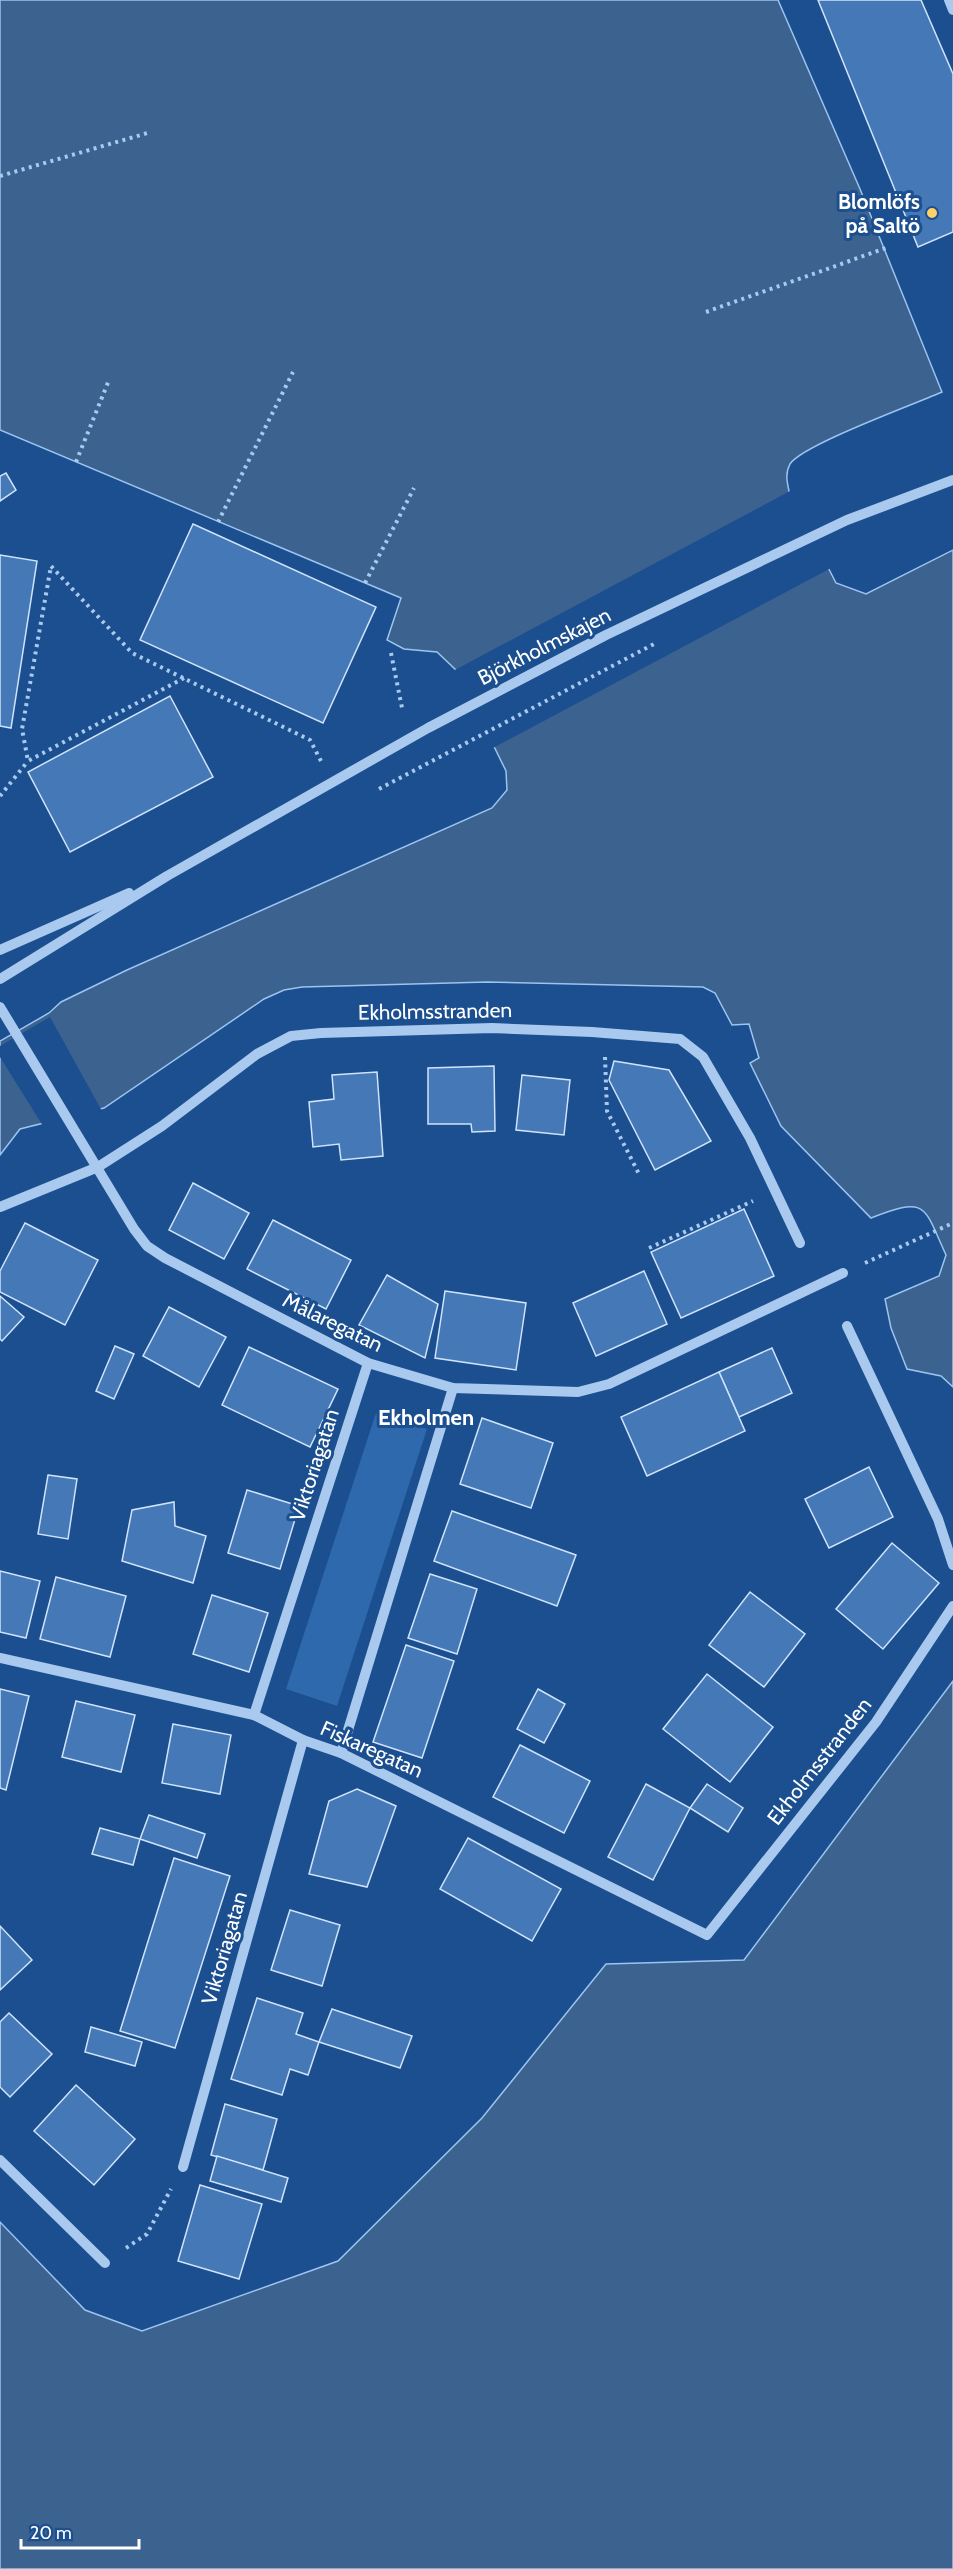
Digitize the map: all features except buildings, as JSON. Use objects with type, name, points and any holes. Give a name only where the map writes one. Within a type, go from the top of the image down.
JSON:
[{"type":"street","points":[[949,0],[953,10]]},
{"type":"street","name":"Björkholmskajen","points":[[0,980],[167,876],[428,728],[606,635],[847,520],[953,480]]},
{"type":"street","name":"Björkholmskajen","points":[[0,951],[167,876]]},
{"type":"street","name":"Målaregatan","points":[[0,1007],[134,1229],[147,1246],[165,1258],[368,1363],[453,1388],[578,1392],[609,1384],[843,1273]]},
{"type":"street","name":"Ekholmsstranden","points":[[0,1207],[98,1167],[162,1126],[257,1054],[291,1036],[321,1033],[492,1028],[604,1032],[680,1039],[703,1057],[750,1138],[800,1243]]},
{"type":"street","points":[[847,1326],[938,1519],[953,1565]]},
{"type":"street","name":"Viktoriagatan","points":[[254,1715],[368,1363]]},
{"type":"street","points":[[341,1754],[453,1388]]},
{"type":"street","name":"Ekholmsstranden","points":[[707,1935],[876,1722],[953,1606]]},
{"type":"street","name":"Fiskaregatan","points":[[0,1658],[254,1715],[303,1740],[341,1754],[707,1935]]},
{"type":"street","name":"Viktoriagatan","points":[[183,2167],[303,1740]]},
{"type":"street","points":[[0,2160],[105,2263]]},
{"type":"path","points":[[0,176],[151,132]]},
{"type":"path","points":[[706,312],[886,248]]},
{"type":"path","points":[[218,522],[292,372]]},
{"type":"path","points":[[76,462],[109,380]]},
{"type":"path","points":[[365,584],[414,488]]},
{"type":"path","points":[[28,761],[22,729],[51,566],[132,653],[310,740],[332,783]]},
{"type":"path","points":[[391,653],[402,708]]},
{"type":"path","points":[[0,796],[28,761],[184,678]]},
{"type":"path","points":[[604,1032],[607,1111],[640,1176]]},
{"type":"path","points":[[649,1248],[775,1191]]},
{"type":"path","points":[[843,1273],[953,1223]]},
{"type":"path","points":[[147,2234],[183,2167]]},
{"type":"shaded area","points":[[0,0],[778,0],[860,189],[942,392],[815,446],[790,464],[787,478],[789,491],[836,583],[866,594],[953,550],[953,1387],[941,1376],[907,1369],[891,1328],[885,1299],[939,1276],[946,1255],[933,1225],[921,1210],[914,1207],[904,1207],[871,1218],[781,1126],[750,1063],[759,1058],[749,1024],[732,1025],[715,993],[703,987],[487,982],[302,987],[284,990],[264,999],[104,1108],[20,1129],[0,1155],[0,1041],[49,1013],[61,1002],[127,970],[492,808],[507,790],[506,771],[457,671],[437,652],[404,649],[387,640],[401,598],[0,430]]},
{"type":"shaded area","points":[[376,1413],[427,1429],[337,1706],[286,1689]]},
{"type":"shaded area","points":[[953,1681],[953,2569],[0,2569],[0,2222],[85,2310],[142,2331],[338,2261],[482,2118],[606,1964],[744,1960]]},
{"type":"pier","points":[[792,490],[831,568],[493,748],[453,671]]},
{"type":"pier","points":[[50,1017],[102,1111],[43,1126],[0,1057],[0,1046]]},
{"type":"place","name":"Blomlöfs på Saltö","points":[[932,213]]},
{"type":"district","name":"Ekholmen","points":[[426,1417]]}]
